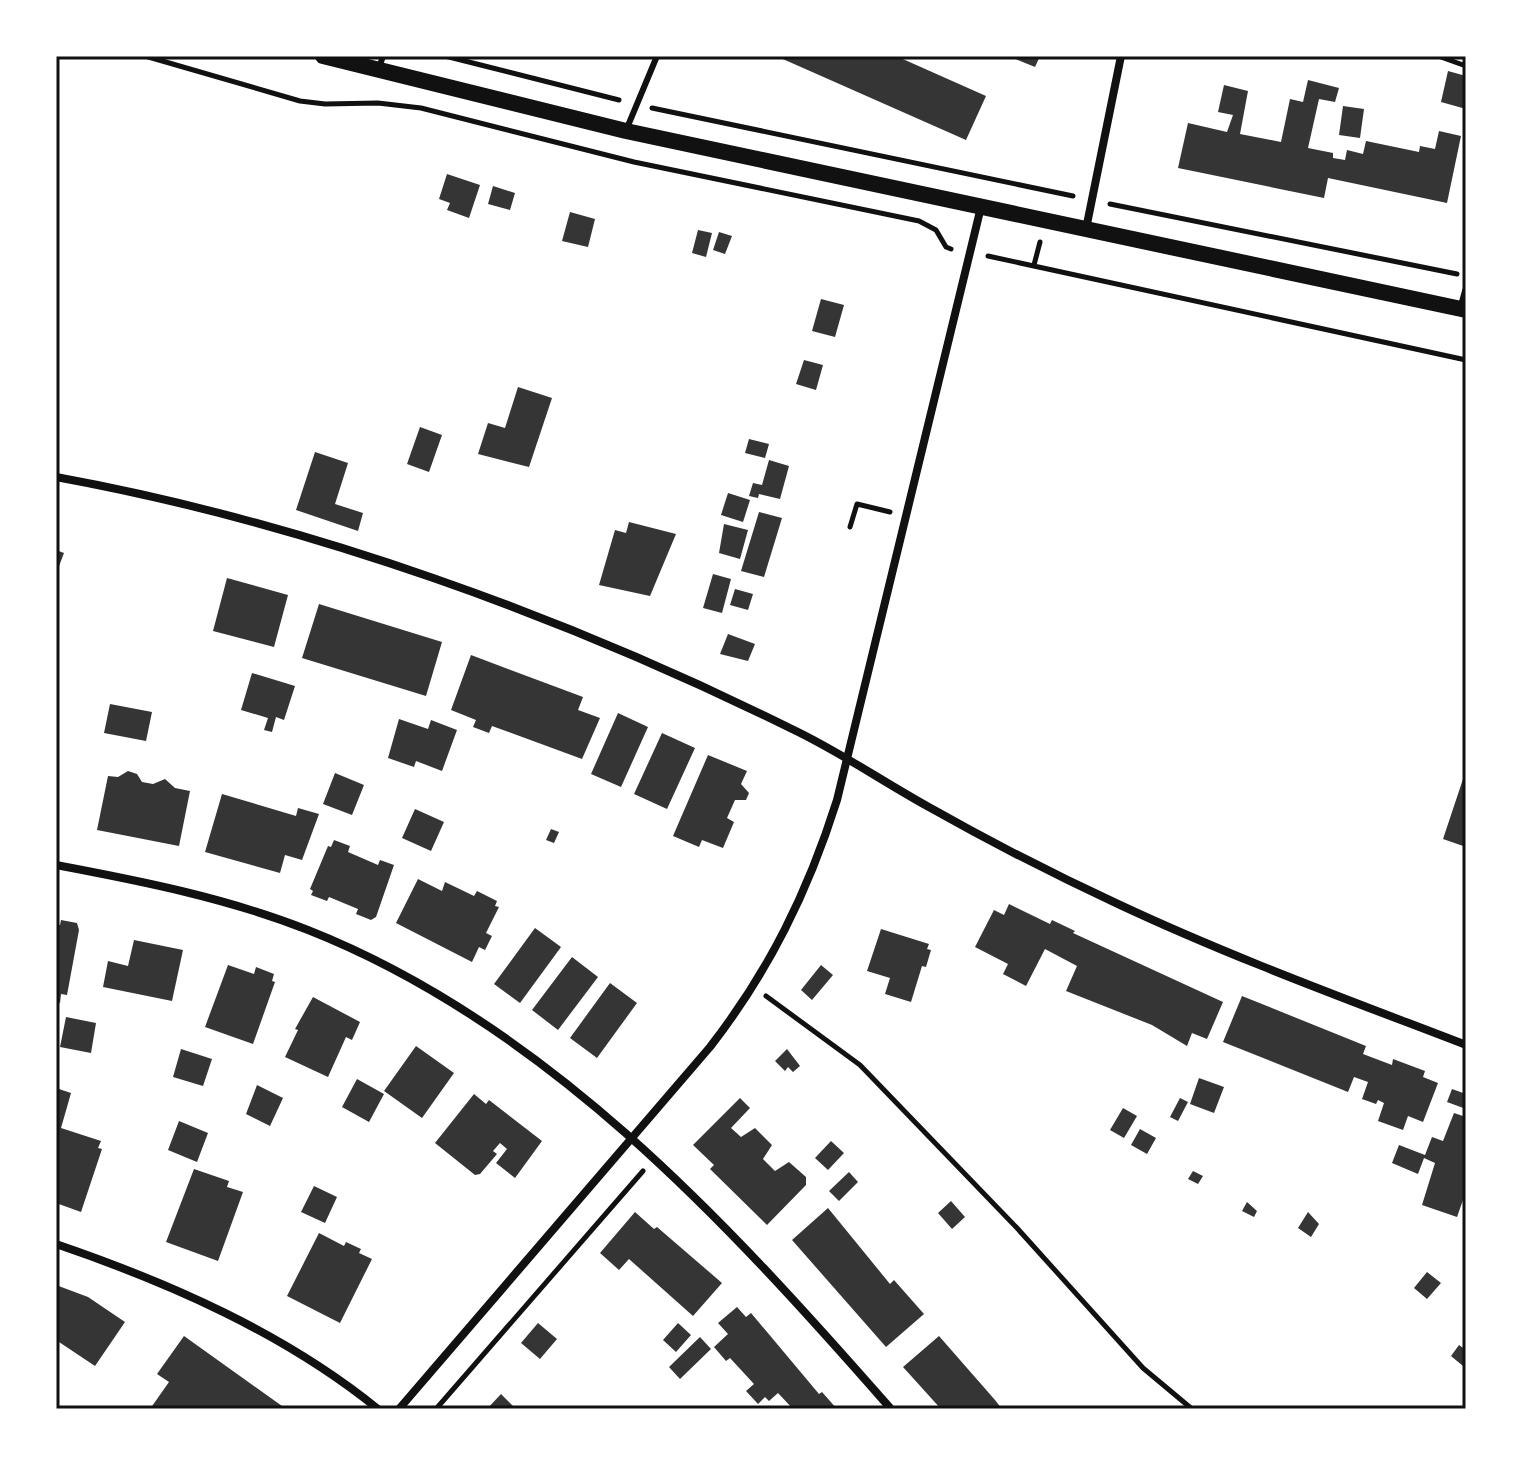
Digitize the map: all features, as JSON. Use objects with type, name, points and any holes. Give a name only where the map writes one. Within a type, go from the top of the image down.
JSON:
[{"type":"main road","points":[[323,56],[380,64],[626,131],[1464,310]]},
{"type":"street","points":[[1086,229],[1121,56]]},
{"type":"street","points":[[399,1409],[717,1038],[774,956],[818,857],[848,759],[981,207]]},
{"type":"street","points":[[1464,310],[1466,291]]},
{"type":"street","points":[[56,477],[208,509],[439,582],[685,677],[848,759],[1020,857],[1120,905],[1275,972],[1466,1045]]},
{"type":"street","points":[[56,865],[228,903],[305,929],[378,961],[481,1023],[655,1158],[759,1260],[891,1409]]},
{"type":"street","points":[[56,1244],[151,1280],[247,1324],[345,1382],[378,1409]]},
{"type":"lane","points":[[626,131],[657,56]]},
{"type":"path","points":[[145,56],[300,101],[378,103],[421,108],[634,162],[919,221],[936,230],[946,247],[1466,360]]},
{"type":"path","points":[[445,56],[636,104],[1466,276]]},
{"type":"path","points":[[1438,56],[1466,66]]},
{"type":"path","points":[[850,527],[857,504],[887,512]]},
{"type":"path","points":[[760,1005],[766,996]]},
{"type":"path","points":[[774,1002],[836,1044],[860,1065],[1017,1228],[1143,1368],[1192,1409]]},
{"type":"path","points":[[436,1409],[655,1158]]},
{"type":"building","points":[[776,56],[896,56],[986,96],[966,140]]},
{"type":"building","points":[[1008,56],[1040,56],[1035,67]]},
{"type":"building","points":[[1448,71],[1466,76],[1466,109],[1441,102]]},
{"type":"building","points":[[1308,80],[1339,88],[1335,102],[1319,99],[1308,148],[1333,153],[1333,158],[1345,160],[1347,150],[1363,154],[1366,141],[1419,152],[1420,146],[1435,149],[1439,131],[1461,136],[1447,203],[1328,178],[1324,198],[1178,168],[1188,123],[1227,132],[1233,115],[1218,112],[1224,85],[1248,91],[1240,134],[1281,142],[1290,99],[1303,102]]},
{"type":"building","points":[[1343,106],[1364,109],[1360,138],[1339,135]]},
{"type":"building","points":[[447,174],[480,185],[469,218],[447,210],[450,203],[439,199]]},
{"type":"building","points":[[493,186],[515,193],[510,210],[488,204]]},
{"type":"building","points":[[570,212],[595,219],[588,247],[562,241]]},
{"type":"building","points":[[698,230],[712,233],[706,257],[692,253]]},
{"type":"building","points":[[719,232],[732,236],[725,254],[713,250]]},
{"type":"building","points":[[821,299],[844,305],[835,337],[812,331]]},
{"type":"building","points":[[804,360],[823,365],[816,390],[796,384]]},
{"type":"building","points":[[518,387],[552,398],[529,467],[478,454],[488,423],[505,428]]},
{"type":"building","points":[[420,427],[442,435],[429,472],[407,464]]},
{"type":"building","points":[[749,439],[769,444],[765,458],[745,453]]},
{"type":"building","points":[[315,452],[348,463],[335,504],[363,513],[358,531],[296,510]]},
{"type":"building","points":[[769,460],[789,466],[780,499],[759,494],[758,498],[749,496],[753,483],[762,485]]},
{"type":"building","points":[[728,493],[750,500],[743,522],[721,515]]},
{"type":"building","points":[[759,512],[782,518],[764,577],[741,571]]},
{"type":"building","points":[[629,522],[676,534],[650,596],[599,585],[615,530],[626,533]]},
{"type":"building","points":[[724,524],[748,530],[740,559],[719,553]]},
{"type":"building","points":[[56,550],[64,553],[56,574]]},
{"type":"building","points":[[713,574],[731,579],[722,613],[703,608]]},
{"type":"building","points":[[227,578],[288,595],[274,647],[213,631]]},
{"type":"building","points":[[735,589],[753,594],[748,610],[730,605]]},
{"type":"building","points":[[319,604],[442,642],[426,696],[302,658]]},
{"type":"building","points":[[728,634],[755,644],[748,661],[720,654]]},
{"type":"building","points":[[471,655],[583,697],[578,710],[600,718],[582,759],[492,726],[489,733],[473,727],[476,720],[451,710]]},
{"type":"building","points":[[252,673],[295,686],[284,720],[276,717],[272,732],[264,730],[268,718],[241,710]]},
{"type":"building","points":[[110,704],[152,712],[146,741],[104,733]]},
{"type":"building","points":[[618,713],[648,727],[621,787],[591,774]]},
{"type":"building","points":[[399,719],[428,729],[431,720],[457,730],[442,771],[416,761],[414,767],[388,758]]},
{"type":"building","points":[[662,733],[695,748],[667,809],[634,794]]},
{"type":"building","points":[[708,755],[747,771],[741,784],[749,793],[746,800],[735,800],[727,818],[734,822],[723,848],[702,840],[699,847],[673,836]]},
{"type":"building","points":[[128,771],[137,774],[142,782],[153,784],[165,779],[175,788],[190,791],[179,846],[97,830],[108,776],[118,777]]},
{"type":"building","points":[[335,773],[364,785],[352,815],[323,804]]},
{"type":"building","points":[[1466,773],[1466,847],[1443,839]]},
{"type":"building","points":[[222,794],[296,816],[298,808],[319,814],[302,860],[285,855],[280,873],[205,852]]},
{"type":"building","points":[[415,809],[444,822],[431,851],[402,838]]},
{"type":"building","points":[[551,829],[559,832],[554,843],[546,840]]},
{"type":"building","points":[[334,840],[350,846],[348,852],[378,865],[380,860],[394,865],[376,917],[371,920],[356,914],[358,909],[329,897],[327,901],[311,895],[313,891],[310,889],[328,846],[331,847]]},
{"type":"building","points":[[418,879],[442,891],[445,882],[474,896],[477,891],[497,901],[495,906],[499,907],[486,933],[492,936],[485,950],[479,947],[472,962],[396,923]]},
{"type":"building","points":[[1009,904],[1050,924],[1052,920],[1075,931],[1073,933],[1223,1002],[1207,1039],[1192,1033],[1187,1046],[1152,1025],[1066,991],[1077,966],[1045,949],[1026,986],[1003,974],[1008,964],[975,947],[994,910],[1004,915]]},
{"type":"building","points":[[61,920],[77,923],[79,930],[67,995],[61,994],[60,1003],[56,1002],[56,925],[60,925]]},
{"type":"building","points":[[535,928],[561,947],[520,1003],[494,984]]},
{"type":"building","points":[[881,929],[929,944],[927,949],[931,950],[926,967],[922,966],[911,1002],[885,994],[890,978],[867,971]]},
{"type":"building","points":[[134,940],[183,950],[172,1001],[103,987],[108,961],[128,966]]},
{"type":"building","points":[[572,957],[598,977],[558,1030],[532,1010]]},
{"type":"building","points":[[228,965],[254,974],[256,967],[274,974],[272,981],[275,982],[253,1044],[205,1027]]},
{"type":"building","points":[[821,965],[833,975],[812,1000],[801,990]]},
{"type":"building","points":[[610,983],[637,1003],[597,1058],[570,1038]]},
{"type":"building","points":[[1242,996],[1366,1046],[1363,1054],[1392,1065],[1393,1059],[1425,1071],[1423,1077],[1438,1083],[1423,1122],[1408,1116],[1403,1130],[1378,1121],[1384,1103],[1378,1100],[1376,1104],[1362,1099],[1368,1082],[1354,1077],[1348,1092],[1223,1042]]},
{"type":"building","points":[[313,997],[360,1022],[352,1040],[346,1037],[328,1077],[285,1057],[298,1030],[295,1029]]},
{"type":"building","points":[[66,1017],[96,1023],[91,1053],[60,1047]]},
{"type":"building","points":[[416,1046],[454,1073],[422,1118],[384,1091]]},
{"type":"building","points":[[181,1049],[212,1059],[203,1086],[173,1077]]},
{"type":"building","points":[[787,1049],[800,1066],[793,1072],[788,1067],[785,1071],[775,1061]]},
{"type":"building","points":[[1199,1078],[1224,1087],[1214,1113],[1190,1104]]},
{"type":"building","points":[[357,1079],[384,1094],[369,1122],[342,1107]]},
{"type":"building","points":[[257,1085],[283,1098],[270,1126],[246,1114]]},
{"type":"building","points":[[56,1088],[71,1093],[61,1128],[101,1141],[98,1148],[102,1149],[81,1212],[56,1203]]},
{"type":"building","points":[[1452,1089],[1466,1094],[1466,1109],[1447,1102]]},
{"type":"building","points":[[474,1094],[486,1104],[489,1100],[542,1141],[515,1178],[496,1163],[507,1149],[500,1143],[493,1151],[497,1154],[480,1174],[475,1175],[435,1143]]},
{"type":"building","points":[[740,1098],[750,1108],[731,1128],[741,1137],[755,1128],[772,1145],[763,1159],[775,1171],[789,1162],[806,1177],[806,1185],[767,1225],[710,1169],[714,1165],[693,1145]]},
{"type":"building","points":[[1180,1098],[1188,1102],[1178,1121],[1170,1117]]},
{"type":"building","points":[[1123,1108],[1137,1116],[1124,1138],[1110,1130]]},
{"type":"building","points":[[1454,1113],[1466,1117],[1466,1202],[1463,1200],[1457,1217],[1422,1205],[1435,1163],[1424,1158],[1418,1174],[1392,1163],[1399,1145],[1425,1155],[1432,1137],[1443,1141]]},
{"type":"building","points":[[179,1121],[208,1133],[197,1162],[168,1150]]},
{"type":"building","points":[[1140,1129],[1156,1138],[1147,1154],[1131,1145]]},
{"type":"building","points":[[831,1141],[844,1153],[828,1170],[815,1158]]},
{"type":"building","points":[[194,1169],[229,1181],[227,1187],[243,1192],[218,1261],[166,1242]]},
{"type":"building","points":[[1193,1171],[1203,1176],[1198,1184],[1188,1179]]},
{"type":"building","points":[[849,1172],[858,1182],[839,1201],[829,1191]]},
{"type":"building","points":[[314,1186],[337,1197],[325,1223],[301,1212]]},
{"type":"building","points":[[951,1201],[965,1217],[952,1229],[938,1213]]},
{"type":"building","points":[[1247,1202],[1257,1211],[1254,1217],[1242,1211]]},
{"type":"building","points":[[828,1208],[890,1284],[894,1280],[924,1314],[886,1347],[792,1240]]},
{"type":"building","points":[[635,1212],[722,1283],[693,1316],[629,1259],[619,1270],[600,1253]]},
{"type":"building","points":[[1308,1212],[1319,1224],[1311,1237],[1298,1228]]},
{"type":"building","points":[[319,1233],[344,1246],[346,1242],[361,1249],[359,1253],[372,1259],[340,1323],[287,1296]]},
{"type":"building","points":[[1427,1272],[1441,1283],[1427,1299],[1414,1288]]},
{"type":"building","points":[[56,1285],[88,1297],[125,1322],[95,1366],[56,1340]]},
{"type":"building","points":[[737,1307],[746,1317],[751,1313],[819,1394],[822,1392],[837,1409],[793,1409],[778,1393],[769,1401],[765,1397],[758,1404],[746,1391],[754,1384],[730,1358],[726,1361],[714,1347],[728,1334],[718,1323]]},
{"type":"building","points":[[538,1323],[557,1339],[540,1359],[521,1343]]},
{"type":"building","points":[[678,1323],[691,1335],[676,1352],[663,1340]]},
{"type":"building","points":[[184,1336],[282,1406],[280,1409],[150,1409],[169,1382],[157,1374]]},
{"type":"building","points":[[939,1336],[1002,1409],[941,1409],[903,1367]]},
{"type":"building","points":[[700,1337],[711,1349],[680,1379],[669,1367]]},
{"type":"building","points":[[1459,1345],[1466,1350],[1463,1366],[1451,1356]]},
{"type":"building","points":[[501,1394],[516,1409],[487,1409]]}]
